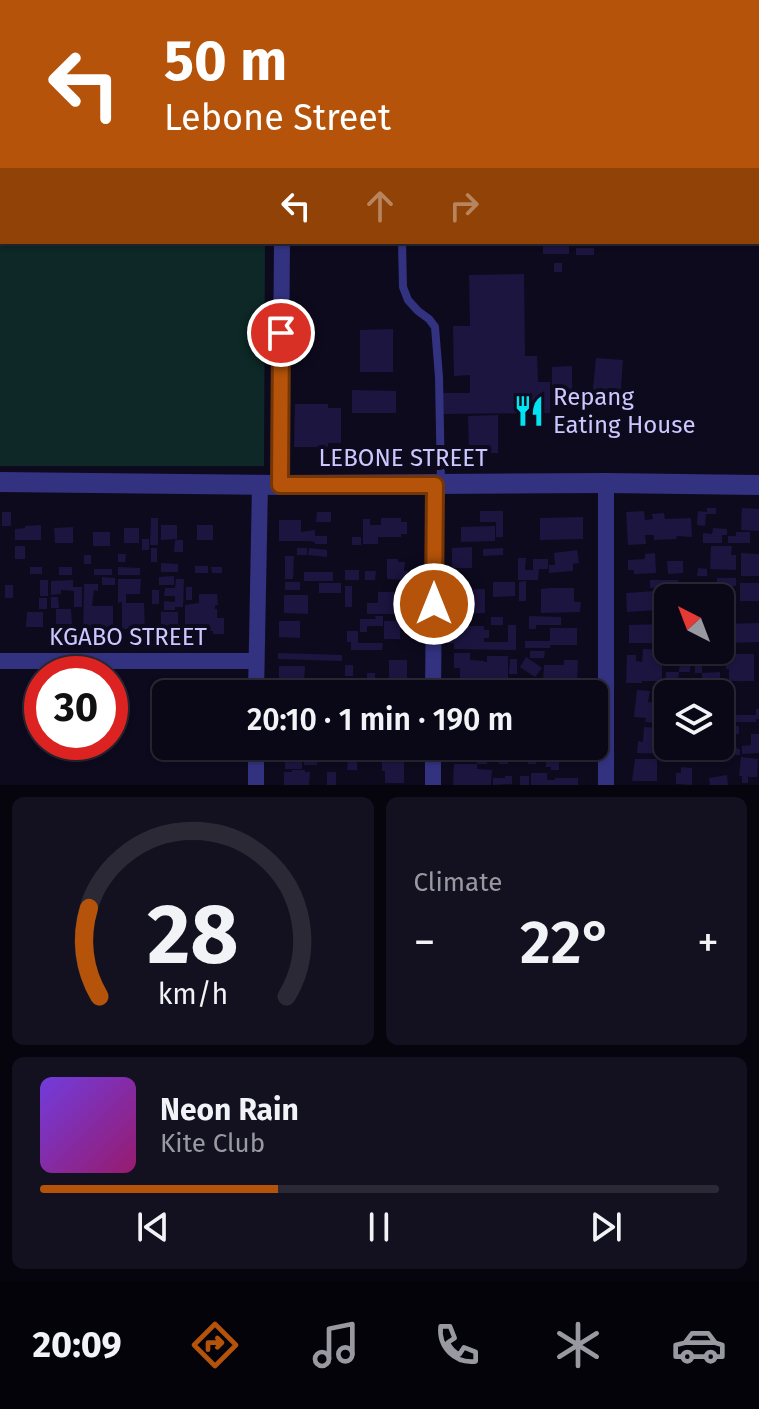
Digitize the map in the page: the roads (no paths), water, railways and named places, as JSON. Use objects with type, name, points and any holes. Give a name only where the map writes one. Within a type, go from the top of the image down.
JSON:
[{"type":"street","points":[[256,680],[282,244]]},
{"type":"street","name":"LEBONE STREET","points":[[0,482],[759,485]]},
{"type":"street","points":[[606,483],[606,785]]},
{"type":"street","points":[[433,680],[438,485]]},
{"type":"street","name":"KGABO STREET","points":[[0,661],[256,661]]},
{"type":"street","points":[[256,760],[256,785]]},
{"type":"street","points":[[433,760],[433,785]]},
{"type":"lane","points":[[402,244],[403,287],[408,300],[435,327],[439,377],[438,485]]},
{"type":"place","name":"Repang Eating House","points":[[529,411]]}]
